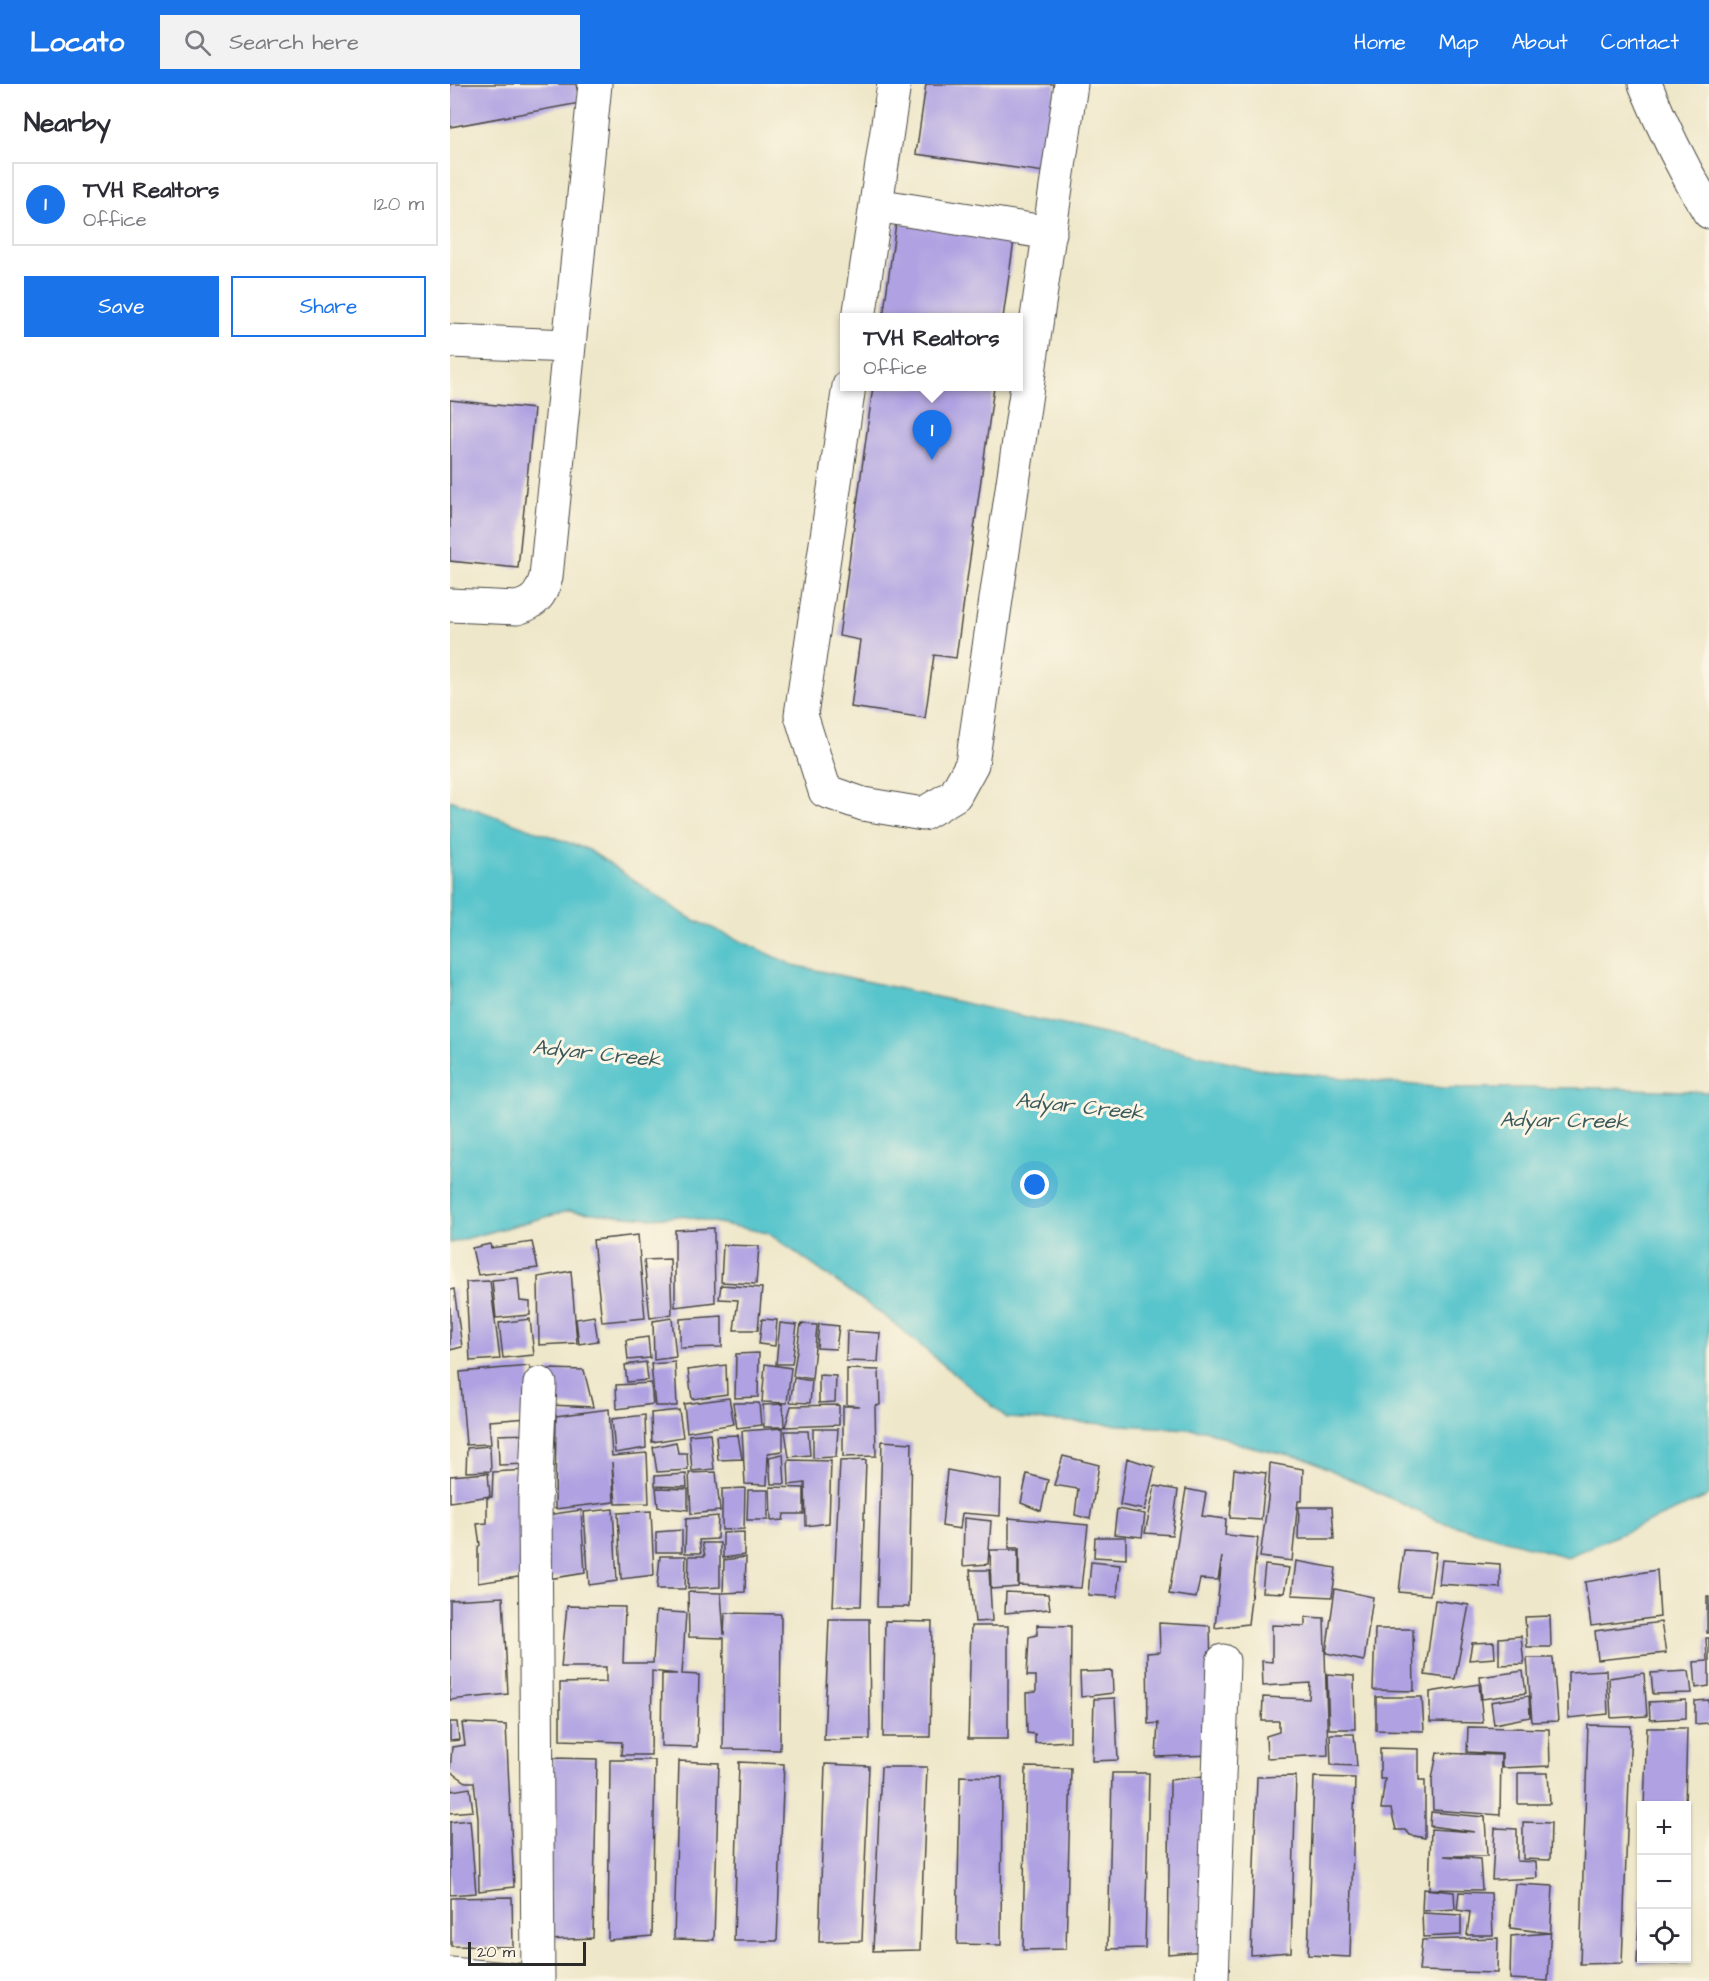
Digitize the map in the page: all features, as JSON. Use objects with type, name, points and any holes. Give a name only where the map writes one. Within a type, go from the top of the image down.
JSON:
[{"type":"street","points":[[450,605],[517,608],[528,605],[537,600],[546,578],[595,84]]},
{"type":"street","points":[[860,313],[894,84]]},
{"type":"street","points":[[848,391],[801,715],[825,791],[863,804],[923,814],[955,795],[972,764],[1071,84]]},
{"type":"street","points":[[1645,84],[1685,171],[1709,212]]},
{"type":"street","points":[[876,205],[1050,233]]},
{"type":"street","points":[[450,342],[569,346]]},
{"type":"street","points":[[538,1981],[535,1501],[540,1384]]},
{"type":"street","points":[[1212,1981],[1223,1661]]},
{"type":"street","points":[[450,1974],[528,1981]]},
{"type":"water","name":"Adyar Creek","points":[[450,800],[589,850],[688,917],[793,965],[1266,1070],[1443,1088],[1605,1088],[1709,1092],[1709,1496],[1567,1557],[1438,1521],[1308,1459],[1243,1445],[1205,1430],[1007,1418],[890,1320],[768,1233],[682,1216],[650,1218],[568,1211],[450,1243]]},
{"type":"building","points":[[450,84],[576,84],[580,103],[450,127]]},
{"type":"building","points":[[926,84],[1056,84],[1044,172],[916,154]]},
{"type":"building","points":[[896,223],[1014,240],[1004,313],[884,313]]},
{"type":"building","points":[[872,391],[993,391],[956,658],[934,655],[925,718],[851,707],[860,640],[839,636]]},
{"type":"building","points":[[450,400],[534,409],[518,568],[450,561]]},
{"type":"building","points":[[714,1228],[715,1302],[675,1307],[675,1230]]},
{"type":"building","points":[[638,1235],[645,1318],[602,1322],[593,1240]]},
{"type":"building","points":[[532,1242],[538,1268],[478,1275],[472,1248],[490,1244],[491,1248]]},
{"type":"building","points":[[723,1245],[759,1246],[756,1284],[721,1282]]},
{"type":"building","points":[[670,1259],[672,1314],[650,1318],[644,1260]]},
{"type":"building","points":[[571,1271],[577,1343],[539,1345],[538,1277]]},
{"type":"building","points":[[518,1278],[520,1301],[530,1302],[530,1315],[496,1318],[492,1280]]},
{"type":"building","points":[[490,1281],[500,1359],[470,1361],[466,1282]]},
{"type":"building","points":[[721,1285],[762,1288],[758,1330],[734,1330],[738,1300],[719,1299]]},
{"type":"building","points":[[454,1289],[462,1347],[450,1350],[450,1290]]},
{"type":"building","points":[[594,1316],[598,1341],[579,1344],[576,1319]]},
{"type":"building","points":[[722,1316],[722,1347],[680,1348],[680,1319]]},
{"type":"building","points":[[672,1318],[676,1357],[654,1360],[653,1321]]},
{"type":"building","points":[[530,1319],[534,1355],[503,1358],[499,1323]]},
{"type":"building","points":[[762,1319],[777,1320],[775,1346],[759,1344]]},
{"type":"building","points":[[780,1323],[797,1325],[792,1364],[776,1364]]},
{"type":"building","points":[[801,1324],[817,1325],[812,1379],[793,1376]]},
{"type":"building","points":[[819,1324],[839,1326],[836,1349],[817,1348]]},
{"type":"building","points":[[847,1331],[880,1333],[878,1362],[846,1361]]},
{"type":"building","points":[[648,1337],[650,1358],[628,1360],[626,1340]]},
{"type":"building","points":[[759,1353],[758,1397],[735,1398],[736,1354]]},
{"type":"building","points":[[646,1362],[648,1380],[627,1382],[625,1365]]},
{"type":"building","points":[[675,1362],[677,1406],[655,1406],[651,1364]]},
{"type":"building","points":[[765,1364],[791,1368],[787,1403],[762,1402]]},
{"type":"building","points":[[726,1365],[727,1394],[692,1399],[688,1370]]},
{"type":"building","points":[[530,1366],[529,1418],[489,1421],[491,1444],[466,1445],[460,1372]]},
{"type":"building","points":[[549,1369],[584,1370],[593,1407],[550,1405]]},
{"type":"building","points":[[847,1369],[879,1370],[880,1405],[875,1406],[876,1456],[843,1457],[843,1406],[860,1406],[847,1405]]},
{"type":"building","points":[[819,1375],[836,1376],[835,1402],[819,1403]]},
{"type":"building","points":[[794,1378],[812,1381],[810,1403],[790,1402]]},
{"type":"building","points":[[651,1383],[653,1404],[617,1409],[616,1385]]},
{"type":"building","points":[[729,1398],[734,1424],[687,1432],[684,1404]]},
{"type":"building","points":[[733,1403],[759,1403],[761,1425],[737,1428]]},
{"type":"building","points":[[783,1404],[784,1427],[764,1427],[763,1405]]},
{"type":"building","points":[[839,1405],[839,1425],[785,1427],[791,1406]]},
{"type":"building","points":[[609,1409],[612,1456],[647,1453],[649,1503],[616,1504],[612,1462],[614,1502],[555,1509],[556,1416]]},
{"type":"building","points":[[679,1410],[683,1437],[652,1442],[651,1413]]},
{"type":"building","points":[[645,1415],[646,1448],[615,1453],[612,1419]]},
{"type":"building","points":[[783,1428],[783,1451],[768,1453],[767,1485],[745,1484],[742,1431]]},
{"type":"building","points":[[813,1429],[838,1429],[836,1457],[813,1458]]},
{"type":"building","points":[[785,1431],[808,1431],[810,1455],[789,1457]]},
{"type":"building","points":[[710,1433],[714,1469],[692,1471],[689,1435]]},
{"type":"building","points":[[526,1434],[528,1464],[499,1465],[498,1435]]},
{"type":"building","points":[[738,1435],[742,1459],[718,1460],[716,1436]]},
{"type":"building","points":[[882,1441],[912,1443],[909,1607],[877,1607]]},
{"type":"building","points":[[676,1442],[678,1453],[687,1453],[688,1470],[657,1472],[653,1447]]},
{"type":"building","points":[[490,1446],[491,1471],[466,1472],[467,1448]]},
{"type":"building","points":[[783,1454],[785,1484],[771,1484],[769,1457]]},
{"type":"building","points":[[1063,1456],[1099,1465],[1090,1519],[1075,1515],[1078,1489],[1054,1485]]},
{"type":"building","points":[[1127,1458],[1155,1467],[1145,1510],[1120,1505]]},
{"type":"building","points":[[788,1460],[831,1461],[829,1523],[806,1526],[805,1483],[789,1485]]},
{"type":"building","points":[[866,1460],[861,1606],[833,1606],[840,1461]]},
{"type":"building","points":[[1270,1463],[1303,1469],[1302,1501],[1298,1501],[1292,1561],[1260,1557],[1268,1499]]},
{"type":"building","points":[[1234,1469],[1266,1473],[1261,1520],[1230,1518]]},
{"type":"building","points":[[527,1470],[525,1576],[478,1583],[478,1547],[480,1545],[477,1524],[487,1523],[487,1498],[492,1497],[493,1472]]},
{"type":"building","points":[[947,1470],[1001,1480],[1000,1516],[962,1513],[960,1529],[942,1526]]},
{"type":"building","points":[[716,1472],[720,1511],[691,1514],[689,1473]]},
{"type":"building","points":[[488,1473],[490,1496],[450,1502],[450,1476]]},
{"type":"building","points":[[686,1474],[687,1487],[655,1486],[655,1476]]},
{"type":"building","points":[[1027,1474],[1048,1480],[1041,1511],[1021,1503]]},
{"type":"building","points":[[1155,1486],[1178,1490],[1172,1535],[1145,1533]]},
{"type":"building","points":[[770,1487],[804,1488],[804,1514],[784,1514],[783,1520],[771,1521]]},
{"type":"building","points":[[656,1488],[688,1489],[688,1510],[658,1507]]},
{"type":"building","points":[[745,1488],[744,1529],[722,1530],[722,1489]]},
{"type":"building","points":[[1186,1489],[1206,1493],[1202,1516],[1226,1519],[1225,1535],[1258,1538],[1248,1624],[1215,1628],[1222,1557],[1218,1580],[1200,1579],[1196,1598],[1169,1594]]},
{"type":"building","points":[[748,1490],[768,1490],[768,1520],[747,1520]]},
{"type":"building","points":[[1299,1507],[1332,1507],[1334,1539],[1298,1539]]},
{"type":"building","points":[[613,1509],[617,1581],[589,1585],[584,1512]]},
{"type":"building","points":[[1117,1509],[1145,1514],[1142,1537],[1114,1534]]},
{"type":"building","points":[[581,1510],[585,1573],[542,1580],[540,1516]]},
{"type":"building","points":[[651,1511],[654,1575],[621,1579],[618,1513]]},
{"type":"building","points":[[718,1516],[717,1539],[699,1540],[701,1553],[685,1553],[686,1519]]},
{"type":"building","points":[[964,1518],[991,1521],[988,1564],[963,1566]]},
{"type":"building","points":[[1009,1518],[1088,1525],[1081,1588],[1019,1585],[1019,1548],[1009,1548]]},
{"type":"building","points":[[682,1530],[682,1552],[656,1552],[656,1532]]},
{"type":"building","points":[[744,1532],[744,1555],[723,1558],[723,1533]]},
{"type":"building","points":[[1095,1537],[1126,1537],[1126,1559],[1094,1557]]},
{"type":"building","points":[[702,1543],[720,1543],[720,1587],[688,1589],[689,1556],[705,1556]]},
{"type":"building","points":[[990,1550],[1018,1550],[1018,1587],[991,1589]]},
{"type":"building","points":[[1404,1550],[1436,1552],[1430,1595],[1399,1592]]},
{"type":"building","points":[[660,1556],[686,1556],[685,1589],[657,1589]]},
{"type":"building","points":[[746,1557],[745,1592],[723,1593],[724,1560]]},
{"type":"building","points":[[1442,1560],[1500,1564],[1500,1588],[1439,1584]]},
{"type":"building","points":[[1296,1561],[1336,1568],[1332,1597],[1292,1595]]},
{"type":"building","points":[[1091,1562],[1120,1565],[1117,1597],[1088,1595]]},
{"type":"building","points":[[1265,1565],[1289,1568],[1284,1593],[1262,1592]]},
{"type":"building","points":[[970,1570],[989,1570],[992,1621],[975,1622]]},
{"type":"building","points":[[1657,1570],[1660,1617],[1591,1626],[1585,1582]]},
{"type":"building","points":[[1335,1589],[1373,1597],[1364,1661],[1326,1653]]},
{"type":"building","points":[[688,1592],[721,1593],[724,1635],[725,1613],[781,1614],[780,1750],[723,1749],[724,1638],[689,1637]]},
{"type":"building","points":[[1006,1592],[1048,1594],[1050,1609],[1005,1613]]},
{"type":"building","points":[[503,1597],[508,1694],[450,1700],[450,1600]]},
{"type":"building","points":[[1707,1597],[1709,1597],[1709,1633],[1707,1633]]},
{"type":"building","points":[[1435,1600],[1469,1605],[1455,1679],[1425,1675]]},
{"type":"building","points":[[567,1606],[625,1607],[623,1663],[653,1663],[656,1611],[686,1613],[682,1674],[699,1675],[697,1747],[661,1746],[662,1674],[677,1674],[652,1671],[651,1755],[621,1755],[622,1742],[560,1740],[560,1683],[606,1682],[606,1667],[561,1667]]},
{"type":"building","points":[[1550,1616],[1551,1647],[1527,1647],[1525,1617]]},
{"type":"building","points":[[1305,1617],[1324,1618],[1328,1755],[1267,1758],[1266,1736],[1279,1732],[1279,1721],[1262,1721],[1263,1697],[1309,1699],[1310,1683],[1263,1686],[1262,1661],[1272,1662],[1272,1625],[1305,1626]]},
{"type":"building","points":[[829,1619],[869,1619],[870,1739],[824,1740]]},
{"type":"building","points":[[885,1621],[932,1622],[930,1737],[883,1737]]},
{"type":"building","points":[[1661,1622],[1666,1653],[1598,1660],[1595,1631]]},
{"type":"building","points":[[1159,1623],[1210,1626],[1213,1755],[1156,1757],[1158,1723],[1148,1724],[1147,1653],[1160,1652]]},
{"type":"building","points":[[1037,1625],[1071,1626],[1070,1741],[1035,1743],[1035,1734],[1027,1733],[1026,1693],[1036,1692],[1036,1676],[1027,1676],[1029,1637],[1037,1635]]},
{"type":"building","points":[[971,1626],[1008,1626],[1008,1739],[968,1739]]},
{"type":"building","points":[[1375,1629],[1413,1629],[1414,1691],[1373,1690]]},
{"type":"building","points":[[1521,1636],[1524,1664],[1499,1665],[1499,1638]]},
{"type":"building","points":[[1706,1638],[1709,1638],[1709,1686],[1696,1688],[1694,1662],[1707,1661]]},
{"type":"building","points":[[1494,1642],[1495,1658],[1469,1660],[1472,1643]]},
{"type":"building","points":[[1527,1658],[1553,1658],[1558,1721],[1532,1722]]},
{"type":"building","points":[[1606,1670],[1608,1714],[1568,1718],[1568,1672]]},
{"type":"building","points":[[1112,1671],[1113,1693],[1081,1697],[1080,1672]]},
{"type":"building","points":[[1523,1671],[1526,1693],[1482,1699],[1480,1677]]},
{"type":"building","points":[[1689,1671],[1692,1693],[1653,1694],[1651,1673]]},
{"type":"building","points":[[1644,1673],[1647,1716],[1611,1718],[1609,1678]]},
{"type":"building","points":[[1327,1674],[1354,1676],[1355,1729],[1329,1729]]},
{"type":"building","points":[[1479,1684],[1483,1723],[1430,1722],[1430,1692]]},
{"type":"building","points":[[1529,1696],[1530,1717],[1494,1724],[1491,1702]]},
{"type":"building","points":[[1376,1697],[1422,1697],[1424,1731],[1376,1730]]},
{"type":"building","points":[[1115,1698],[1118,1760],[1092,1761],[1094,1699]]},
{"type":"building","points":[[1686,1700],[1686,1718],[1650,1720],[1649,1702]]},
{"type":"building","points":[[1709,1700],[1709,1723],[1695,1724],[1695,1701]]},
{"type":"building","points":[[450,1722],[457,1722],[459,1740],[450,1741]]},
{"type":"building","points":[[462,1723],[506,1725],[514,1887],[479,1891],[478,1818],[474,1782],[466,1782],[450,1771],[452,1747],[465,1745]]},
{"type":"building","points":[[1588,1725],[1631,1726],[1622,1963],[1580,1964]]},
{"type":"building","points":[[1468,1727],[1549,1729],[1550,1766],[1502,1768],[1502,1754],[1467,1752]]},
{"type":"building","points":[[1647,1728],[1687,1728],[1685,1801],[1644,1801]]},
{"type":"building","points":[[1330,1734],[1354,1734],[1357,1766],[1331,1765]]},
{"type":"building","points":[[1380,1748],[1419,1749],[1419,1780],[1425,1780],[1425,1838],[1410,1835],[1406,1830],[1396,1830],[1391,1809],[1381,1809],[1385,1779],[1380,1779]]},
{"type":"building","points":[[1437,1753],[1501,1755],[1500,1815],[1433,1810],[1432,1779]]},
{"type":"building","points":[[553,1758],[597,1759],[593,1938],[548,1940]]},
{"type":"building","points":[[610,1760],[655,1760],[652,1936],[608,1940]]},
{"type":"building","points":[[679,1761],[719,1763],[714,1940],[674,1939]]},
{"type":"building","points":[[739,1762],[784,1764],[777,1941],[734,1941]]},
{"type":"building","points":[[825,1764],[869,1766],[862,1941],[819,1942]]},
{"type":"building","points":[[881,1767],[927,1767],[920,1950],[873,1951]]},
{"type":"building","points":[[1026,1767],[1071,1768],[1066,1949],[1023,1950]]},
{"type":"building","points":[[1112,1773],[1149,1773],[1145,1948],[1108,1949]]},
{"type":"building","points":[[1518,1773],[1548,1773],[1550,1804],[1518,1804]]},
{"type":"building","points":[[960,1776],[1002,1777],[1001,1945],[957,1944]]},
{"type":"building","points":[[1203,1776],[1203,1951],[1168,1954],[1170,1780]]},
{"type":"building","points":[[1296,1776],[1291,1952],[1251,1955],[1257,1777]]},
{"type":"building","points":[[1314,1777],[1355,1778],[1350,1957],[1308,1955]]},
{"type":"building","points":[[450,1783],[452,1791],[470,1788],[473,1811],[450,1813]]},
{"type":"building","points":[[1431,1812],[1485,1817],[1487,1856],[1444,1856],[1480,1859],[1482,1890],[1429,1889],[1431,1829],[1475,1832],[1430,1826]]},
{"type":"building","points":[[470,1820],[476,1893],[450,1895],[450,1822]]},
{"type":"building","points":[[1523,1822],[1551,1823],[1550,1860],[1523,1859]]},
{"type":"building","points":[[1495,1828],[1517,1829],[1517,1861],[1536,1862],[1537,1878],[1492,1880]]},
{"type":"building","points":[[1515,1884],[1553,1886],[1548,1981],[1510,1979],[1511,1936],[1550,1933],[1510,1928]]},
{"type":"building","points":[[1423,1889],[1454,1892],[1455,1909],[1422,1911]]},
{"type":"building","points":[[1459,1892],[1491,1893],[1493,1935],[1467,1935],[1470,1912],[1457,1910]]},
{"type":"building","points":[[512,1897],[513,1947],[451,1946],[451,1898]]},
{"type":"building","points":[[1422,1913],[1461,1915],[1461,1935],[1423,1937]]},
{"type":"building","points":[[1498,1938],[1497,1973],[1419,1971],[1422,1940]]},
{"type":"place","name":"TVH Realtors","points":[[932,460]]}]
